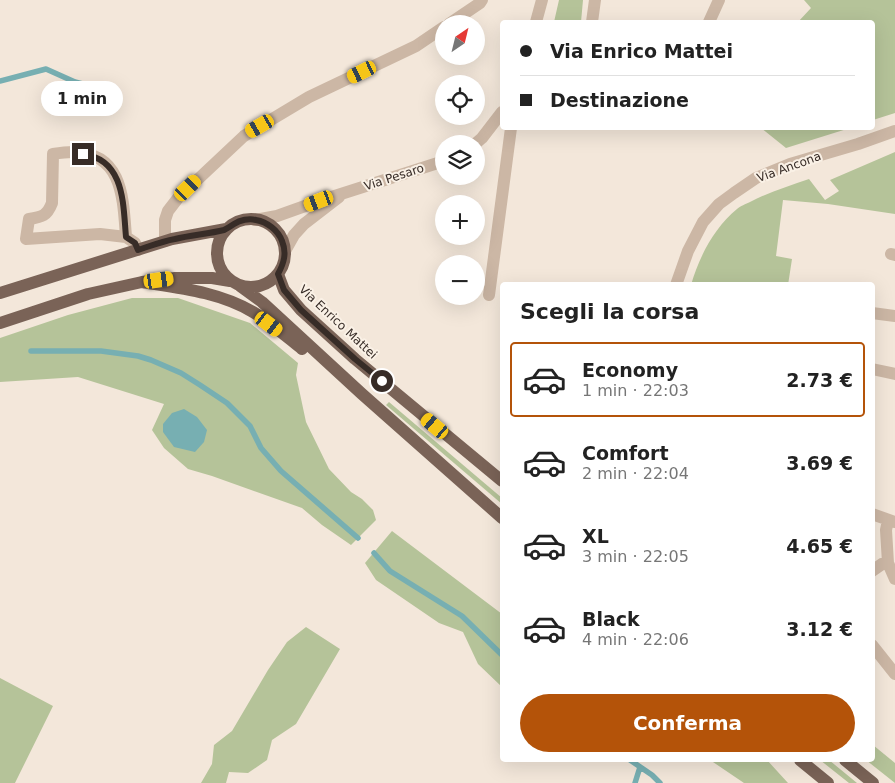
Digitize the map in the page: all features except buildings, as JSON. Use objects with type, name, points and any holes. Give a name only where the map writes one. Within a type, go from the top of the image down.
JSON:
[{"type":"main road","points":[[0,293],[165,241],[226,229],[235,223],[245,220],[256,220],[266,223],[276,230],[282,240],[285,251],[282,267],[278,274],[261,286],[235,284],[212,278],[175,278],[142,282],[88,294],[0,323]]},
{"type":"main road","points":[[226,229],[220,238],[216,250],[217,262],[222,272],[235,284],[262,302],[500,516]]},
{"type":"main road","name":"Via Enrico Mattei","points":[[278,274],[284,290],[301,310],[355,359],[500,479]]},
{"type":"main road","points":[[142,282],[201,291],[228,299],[254,312],[362,394]]},
{"type":"main road","points":[[802,762],[828,783]]},
{"type":"main road","points":[[847,762],[873,783]]},
{"type":"street","points":[[462,15],[482,0]]},
{"type":"street","points":[[537,20],[542,0]]},
{"type":"street","points":[[592,20],[595,0]]},
{"type":"street","points":[[710,20],[719,0]]},
{"type":"street","points":[[165,241],[165,220],[168,211],[178,198],[244,136],[309,97],[416,46],[435,33]]},
{"type":"street","points":[[484,135],[500,116]]},
{"type":"street","points":[[489,295],[511,130]]},
{"type":"street","name":"Via Ancona","points":[[677,282],[688,251],[703,222],[719,204],[734,193],[756,178],[790,164],[895,131]]},
{"type":"street","points":[[126,237],[122,192],[114,173],[105,162],[94,156],[73,152],[53,154],[52,203],[49,210],[42,217],[29,219],[26,239],[100,234],[126,237],[135,243],[138,250]]},
{"type":"street","name":"Via Pesaro","points":[[256,220],[277,216],[344,192],[435,164]]},
{"type":"street","name":"Via Pesaro","points":[[285,251],[294,235],[304,224],[344,192]]},
{"type":"street","points":[[875,313],[895,316]]},
{"type":"street","points":[[875,370],[895,374]]},
{"type":"street","points":[[875,515],[891,521],[886,530],[888,563],[895,578]]},
{"type":"street","points":[[875,568],[888,563]]},
{"type":"street","points":[[875,649],[895,674]]},
{"type":"green space","points":[[559,0],[583,0],[581,20],[554,20]]},
{"type":"green space","points":[[804,0],[895,0],[895,113],[875,119],[875,20],[800,20],[811,8]]},
{"type":"green space","points":[[764,130],[844,130],[786,148]]},
{"type":"green space","points":[[895,152],[895,214],[828,204],[783,200],[776,256],[792,259],[788,282],[692,282],[698,264],[714,234],[740,207],[757,198],[809,179],[825,200],[839,191],[830,180]]},
{"type":"green space","points":[[132,298],[178,298],[250,323],[298,363],[296,375],[306,422],[329,469],[351,492],[362,499],[373,510],[376,520],[351,545],[322,525],[302,508],[188,469],[164,448],[152,430],[164,404],[78,377],[0,382],[0,338],[68,315]]},
{"type":"green space","points":[[389,402],[500,496],[500,502],[386,405]]},
{"type":"green space","points":[[392,531],[500,612],[500,685],[478,664],[463,632],[439,623],[376,580],[365,563]]},
{"type":"green space","points":[[306,627],[340,649],[296,724],[272,740],[267,760],[248,773],[229,772],[226,783],[201,783],[212,764],[214,745],[232,731],[287,642]]},
{"type":"green space","points":[[0,678],[53,706],[15,783],[0,783]]},
{"type":"green space","points":[[875,747],[895,763],[895,783],[869,762],[875,762]]},
{"type":"green space","points":[[713,762],[769,762],[788,783],[744,783]]},
{"type":"green space","points":[[823,762],[831,762],[857,783],[849,783]]},
{"type":"water","points":[[184,409],[197,417],[207,430],[204,442],[195,452],[174,447],[163,432],[163,424],[172,413]]},
{"type":"waterway","points":[[0,81],[46,69],[75,82],[94,87]]},
{"type":"waterway","points":[[31,351],[101,351],[138,356],[181,373],[227,403],[250,426],[261,448],[281,471],[358,538]]},
{"type":"waterway","points":[[374,553],[390,571],[462,616],[500,653]]},
{"type":"waterway","points":[[633,762],[660,783]]},
{"type":"waterway","points":[[635,783],[640,767]]},
{"type":"route","points":[[83,154],[94,156],[105,162],[114,173],[122,192],[126,237],[135,243],[138,250],[172,239],[226,229],[235,223],[245,220],[256,220],[266,223],[276,230],[282,240],[285,251],[282,267],[278,274],[284,290],[301,310],[382,381]]}]
